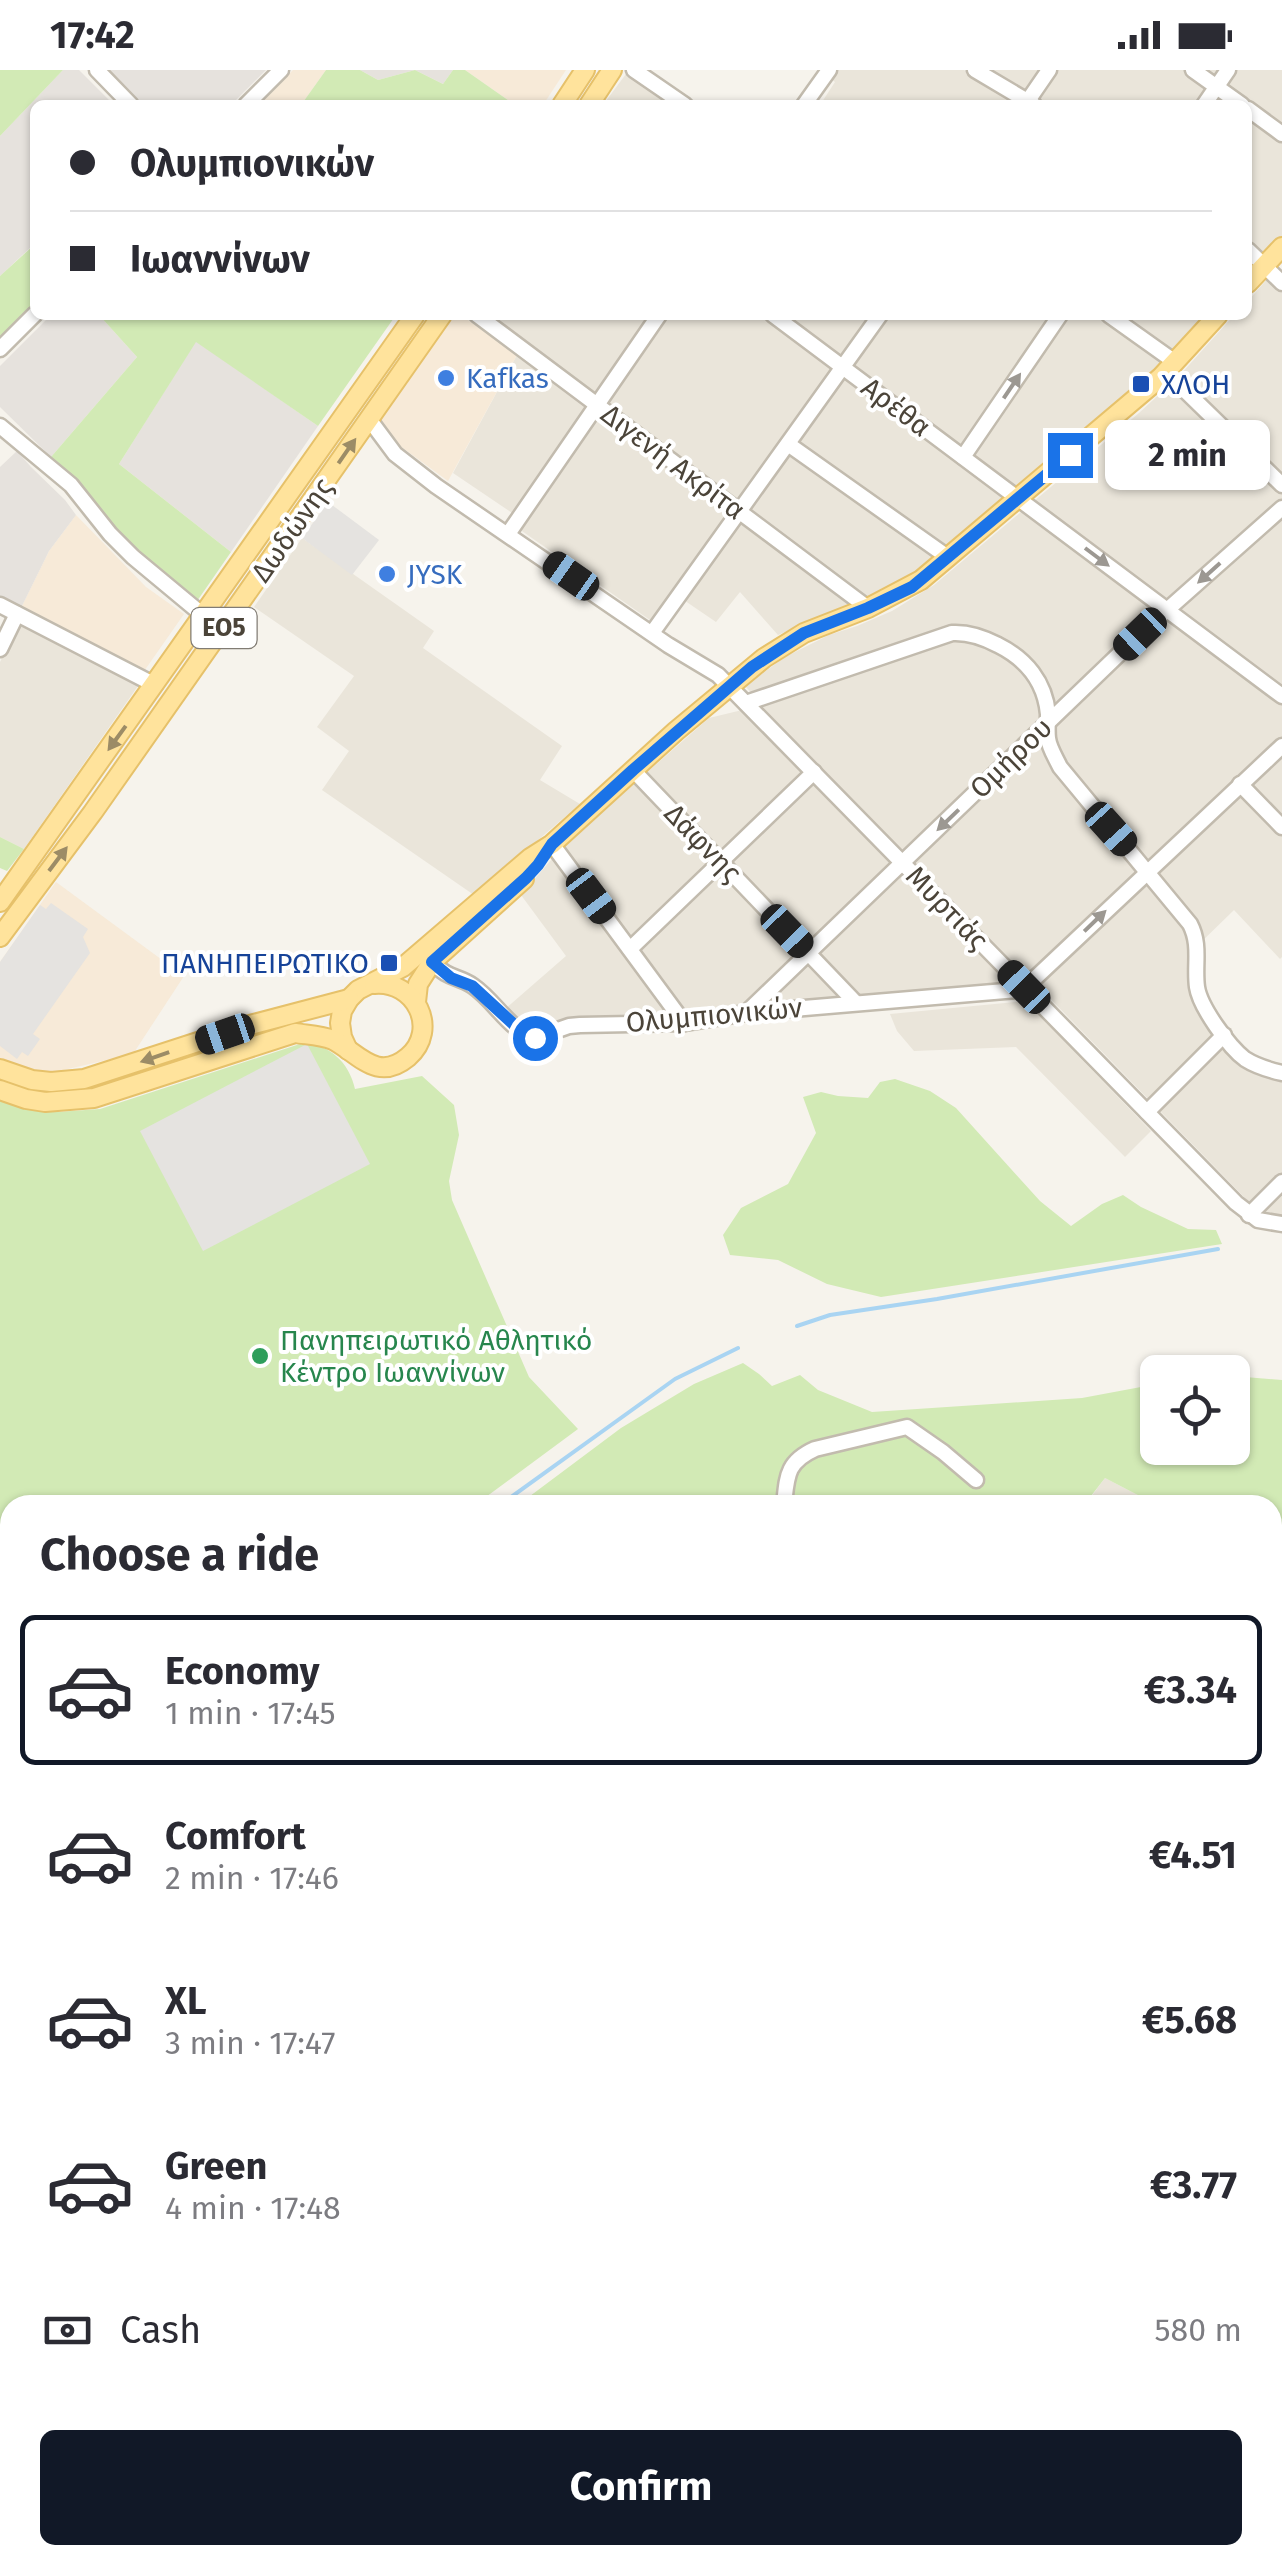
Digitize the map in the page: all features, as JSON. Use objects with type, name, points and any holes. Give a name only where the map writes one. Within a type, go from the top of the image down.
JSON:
[{"type":"main road","points":[[565,100],[585,70]]},
{"type":"main road","points":[[591,100],[612,70]]},
{"type":"main road","points":[[1252,278],[1282,248]]},
{"type":"main road","name":"Δωδώνης","points":[[0,902],[412,320]]},
{"type":"main road","name":"Δωδώνης","points":[[0,937],[93,812],[438,320]]},
{"type":"main road","points":[[348,1050],[342,1038],[342,1010],[358,990],[403,967],[530,858],[552,844],[764,658],[815,628],[912,587],[1170,367],[1213,320]]},
{"type":"main road","points":[[416,1002],[418,984],[432,962],[526,878],[552,844]]},
{"type":"main road","points":[[0,1090],[45,1102],[94,1098],[295,1034],[328,1038],[372,1066],[399,1063],[419,1043],[422,1015],[407,992],[396,986],[370,985]]},
{"type":"main road","points":[[0,1070],[32,1080],[84,1080],[250,1025],[348,999]]},
{"type":"street","points":[[97,70],[126,100]]},
{"type":"street","points":[[251,100],[281,70]]},
{"type":"street","points":[[634,70],[678,100]]},
{"type":"street","points":[[808,100],[829,70]]},
{"type":"street","points":[[975,70],[1023,100]]},
{"type":"street","points":[[1031,100],[1049,70]]},
{"type":"street","points":[[1193,70],[1235,100]]},
{"type":"street","points":[[1207,100],[1228,70]]},
{"type":"street","points":[[1252,112],[1282,134]]},
{"type":"street","points":[[1252,254],[1282,283]]},
{"type":"street","points":[[0,349],[30,319]]},
{"type":"street","name":"Διγενή Ακρίτα","points":[[484,320],[868,608]]},
{"type":"street","points":[[508,534],[656,320]]},
{"type":"street","name":"Αρέθα","points":[[780,320],[1282,696]]},
{"type":"street","points":[[652,633],[877,320]]},
{"type":"street","points":[[963,457],[1057,320]]},
{"type":"street","points":[[1114,320],[1170,367],[1282,485]]},
{"type":"street","name":"Μυρτιάς","points":[[368,419],[389,448],[414,470],[730,685],[1249,1214]]},
{"type":"street","points":[[0,426],[70,485],[133,558],[204,616]]},
{"type":"street","points":[[788,444],[948,558]]},
{"type":"street","name":"Ομήρου","points":[[746,1014],[1048,722],[1282,508]]},
{"type":"street","points":[[0,605],[155,685]]},
{"type":"street","points":[[0,649],[17,614]]},
{"type":"street","points":[[746,703],[945,634],[966,632],[999,646],[1028,666],[1044,695],[1048,738],[1060,768],[1194,931],[1200,998],[1224,1035],[1246,1059],[1282,1074]]},
{"type":"street","points":[[1024,987],[1282,746]]},
{"type":"street","name":"Δάφνης","points":[[633,770],[856,1003]]},
{"type":"street","points":[[630,949],[814,772]]},
{"type":"street","points":[[1240,784],[1282,827]]},
{"type":"street","points":[[552,844],[684,1022]]},
{"type":"street","name":"Ολυμπιονικών","points":[[432,962],[451,978],[472,986],[531,1038],[569,1026],[684,1022],[1024,987]]},
{"type":"street","points":[[1146,1112],[1224,1035]]},
{"type":"street","points":[[1282,1182],[1249,1214],[1265,1222],[1282,1224]]},
{"type":"street","points":[[786,1495],[790,1468],[802,1455],[907,1427],[976,1480]]},
{"type":"shaded area","points":[[63,70],[79,70],[109,100],[34,100]]},
{"type":"shaded area","points":[[106,70],[266,70],[236,100],[134,100]]},
{"type":"shaded area","points":[[293,70],[326,70],[305,100],[263,100]]},
{"type":"shaded area","points":[[360,70],[415,70],[378,80]]},
{"type":"shaded area","points":[[415,70],[453,70],[443,84]]},
{"type":"shaded area","points":[[465,70],[566,70],[546,100],[508,100]]},
{"type":"shaded area","points":[[820,70],[964,70],[1014,100],[823,100],[835,82]]},
{"type":"shaded area","points":[[990,70],[1282,70],[1282,238],[1264,255],[1252,246],[1252,100],[1040,100]]},
{"type":"shaded area","points":[[626,74],[664,100],[607,100]]},
{"type":"shaded area","points":[[30,105],[30,248],[0,276],[0,136]]},
{"type":"shaded area","points":[[1268,278],[1282,293],[1282,957],[1234,910],[1193,950],[1192,979],[1231,1053],[1282,1079],[1282,1215],[1264,1213],[1249,1202],[1024,972],[1012,983],[614,1019],[539,1032],[530,1030],[505,1009],[566,956],[521,895],[563,846],[709,718],[763,705],[745,686],[785,657],[892,611],[934,585],[1139,413],[1230,320],[1252,320],[1252,296]]},
{"type":"shaded area","points":[[46,320],[104,320],[137,357],[51,457],[0,407],[0,366]]},
{"type":"shaded area","points":[[449,320],[468,320],[517,355],[448,481],[389,438],[379,421]]},
{"type":"shaded area","points":[[497,320],[1203,320],[1131,391],[928,563],[870,598],[778,635],[740,592],[716,622],[672,592],[650,620],[519,529],[524,521],[453,473],[525,340]]},
{"type":"shaded area","points":[[196,341],[318,426],[231,552],[119,464]]},
{"type":"shaded area","points":[[17,451],[76,515],[49,551],[20,610],[0,600],[0,467]]},
{"type":"shaded area","points":[[328,502],[379,540],[352,575],[302,538]]},
{"type":"shaded area","points":[[76,515],[146,587],[184,614],[142,674],[20,610],[49,551]]},
{"type":"shaded area","points":[[302,538],[434,631],[423,648],[562,746],[540,780],[580,804],[474,895],[322,790],[349,751],[317,727],[354,676],[254,607]]},
{"type":"shaded area","points":[[19,624],[138,686],[24,849],[0,837],[0,662]]},
{"type":"shaded area","points":[[56,882],[184,976],[133,1054],[55,1072],[0,1060],[0,962]]},
{"type":"shaded area","points":[[51,903],[88,929],[83,937],[90,953],[33,1034],[40,1039],[28,1056],[22,1052],[17,1059],[0,1046],[0,962],[40,905],[46,909]]},
{"type":"shaded area","points":[[1025,1001],[1151,1131],[1125,1157],[1016,1047],[914,1051],[897,1031],[890,1014]]},
{"type":"shaded area","points":[[307,1044],[370,1164],[203,1251],[140,1131]]},
{"type":"shaded area","points":[[1105,1478],[1138,1495],[1092,1495]]},
{"type":"green space","points":[[0,70],[63,70],[30,100],[0,136]]},
{"type":"green space","points":[[326,70],[360,70],[378,80],[415,70],[443,84],[453,70],[465,70],[508,100],[305,100]]},
{"type":"green space","points":[[30,249],[30,309],[0,339],[0,276]]},
{"type":"green space","points":[[104,320],[392,320],[318,426],[196,342],[119,464],[231,552],[195,604],[162,578],[97,512],[85,490],[51,457],[137,357]]},
{"type":"green space","points":[[0,837],[24,849],[7,871],[0,868]]},
{"type":"green space","name":"Πανηπειρωτικό Αθλητικό Κέντρο Ιωαννίνων","points":[[303,1043],[322,1047],[337,1057],[355,1089],[422,1076],[454,1105],[459,1135],[449,1181],[452,1200],[529,1377],[578,1429],[489,1495],[0,1495],[0,1101],[57,1112],[100,1109]]},
{"type":"green space","points":[[895,1079],[930,1091],[956,1108],[1040,1201],[1071,1226],[1102,1204],[1123,1195],[1188,1229],[1216,1230],[1222,1244],[881,1297],[827,1284],[778,1260],[730,1255],[723,1235],[741,1208],[788,1184],[816,1133],[803,1097],[821,1092],[868,1098],[880,1082]]},
{"type":"green space","points":[[743,1363],[772,1386],[800,1375],[818,1390],[872,1412],[1082,1398],[1140,1387],[1140,1465],[1250,1465],[1250,1377],[1282,1380],[1282,1495],[1138,1495],[1105,1478],[1092,1495],[531,1495],[621,1428],[694,1384]]},
{"type":"waterway","points":[[797,1326],[830,1315],[1218,1249]]},
{"type":"waterway","points":[[514,1495],[675,1379],[738,1348]]},
{"type":"place","name":"Kafkas","points":[[446,378]]},
{"type":"place","name":"ΧΛΟΗ","points":[[1141,384]]},
{"type":"place","name":"JYSK","points":[[387,574]]},
{"type":"place","name":"ΠΑΝΗΠΕΙΡΩΤΙΚΟ","points":[[389,963]]},
{"type":"place","name":"Πανηπειρωτικό Αθλητικό Κέντρο Ιωαννίνων","points":[[260,1356]]},
{"type":"route","points":[[535,1038],[521,1031],[472,986],[451,978],[432,962],[526,878],[552,844],[752,667],[804,633],[912,587],[1070,455]]}]
